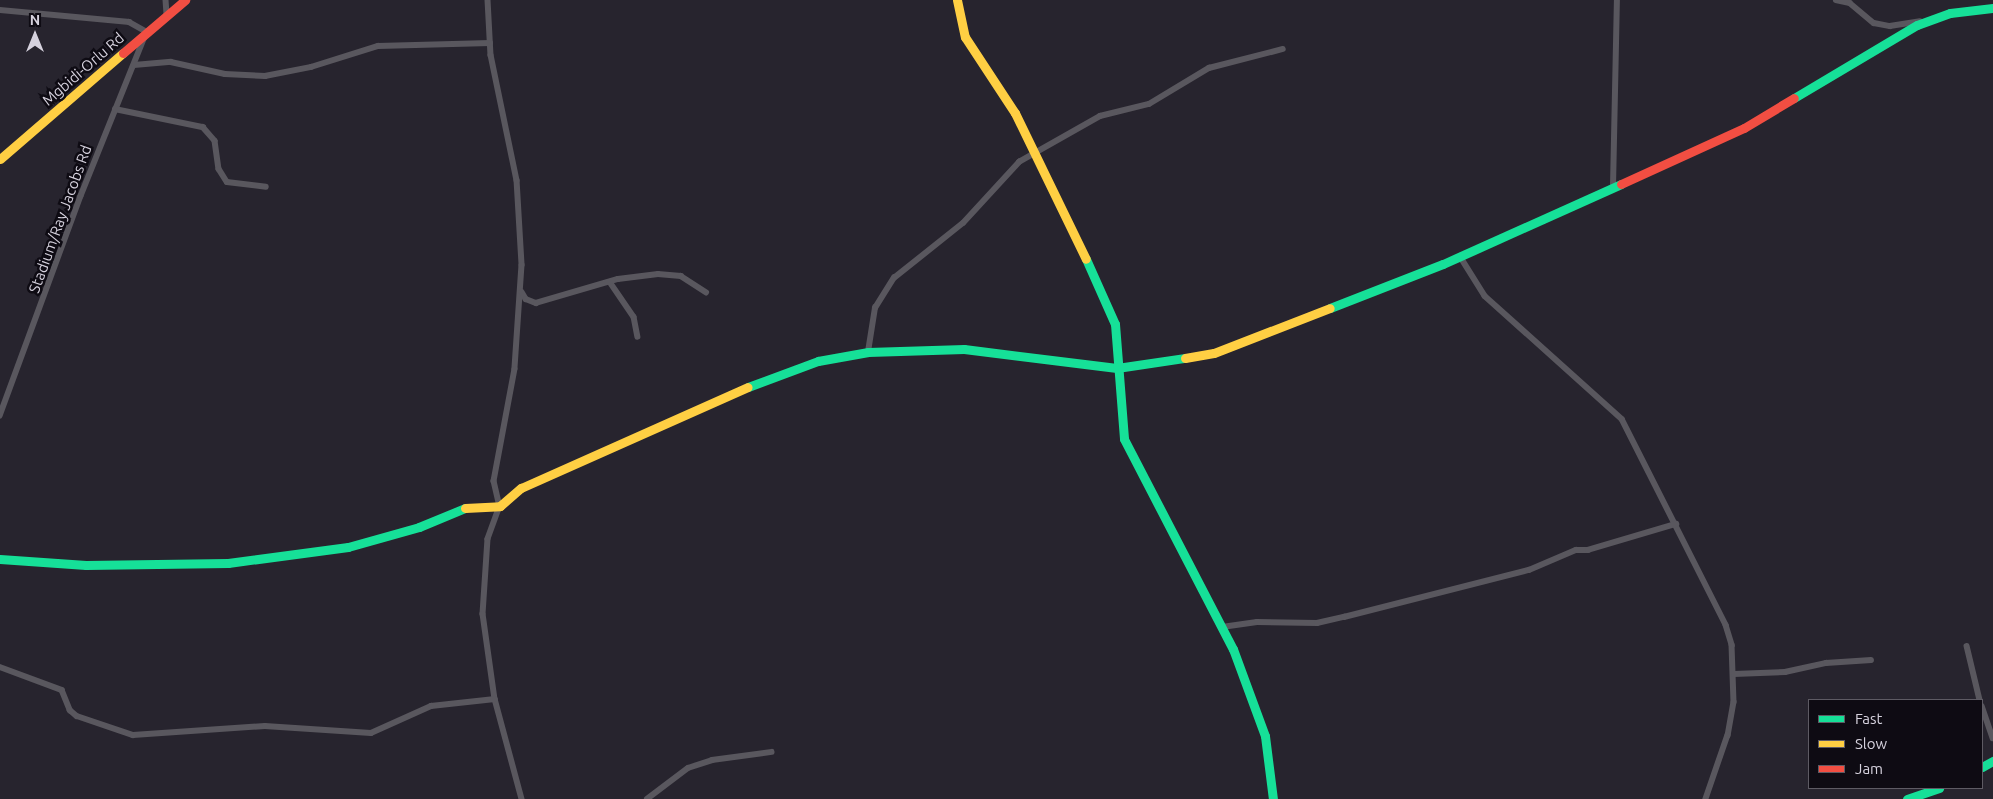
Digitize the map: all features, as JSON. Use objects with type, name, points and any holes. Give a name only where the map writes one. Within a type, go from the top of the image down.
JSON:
[{"type":"street","name":"Mgbidi-Orlu Rd","points":[[0,159],[185,0]]},
{"type":"street","points":[[488,0],[490,43],[516,180],[521,290],[515,369],[494,481],[500,506]]},
{"type":"street","points":[[957,0],[965,37],[1007,98],[1107,302],[1115,324],[1124,439],[1132,459],[1222,627],[1265,736],[1274,799]]},
{"type":"street","points":[[1613,187],[1617,0]]},
{"type":"street","points":[[1836,0],[1850,3],[1878,24],[1938,18],[1993,8]]},
{"type":"street","points":[[165,1],[166,15]]},
{"type":"street","points":[[0,10],[129,22],[147,32]]},
{"type":"street","points":[[522,799],[495,698],[483,614],[484,572],[488,538],[500,506],[521,488],[740,390],[818,361],[868,352],[964,349],[1117,368],[1214,353],[1460,256],[1744,128],[1917,25],[1938,18]]},
{"type":"street","name":"Stadium/Ray Jacobs Rd","points":[[0,416],[115,109],[147,32]]},
{"type":"street","points":[[134,65],[171,62],[225,74],[265,76],[312,67],[378,46],[490,43]]},
{"type":"street","points":[[868,352],[876,308],[894,278],[963,223],[1005,174],[1034,154],[1100,116],[1149,104],[1209,68],[1283,49]]},
{"type":"street","points":[[115,109],[203,127],[211,132],[220,174],[227,182],[266,187]]},
{"type":"street","points":[[1460,256],[1485,296],[1622,419],[1676,524],[1691,561],[1726,625],[1734,674],[1728,735],[1706,799]]},
{"type":"street","points":[[521,290],[526,299],[536,303],[636,275],[668,274],[696,283],[706,292]]},
{"type":"street","points":[[610,282],[634,317],[638,337]]},
{"type":"street","points":[[0,560],[86,565],[228,563],[310,555],[419,527],[466,507],[500,506]]},
{"type":"street","points":[[1222,627],[1257,622],[1317,623],[1344,617],[1529,570],[1576,550],[1588,550],[1676,524]]},
{"type":"street","points":[[1967,646],[1980,699]]},
{"type":"street","points":[[1734,674],[1785,672],[1826,663],[1871,660]]},
{"type":"street","points":[[0,666],[62,690],[68,706],[77,716],[133,735],[265,726],[370,733],[431,706],[495,698]]},
{"type":"street","points":[[1983,709],[1993,738]]},
{"type":"street","points":[[647,799],[666,781],[696,765],[771,752]]},
{"type":"street","points":[[1907,799],[1936,789]]},
{"type":"traffic: fast","points":[[1794,98],[1917,25],[1950,13],[1993,8]]},
{"type":"traffic: fast","points":[[1330,308],[1443,264],[1621,184]]},
{"type":"traffic: fast","points":[[1086,259],[1115,324],[1124,439],[1233,649],[1265,736],[1273,799]]},
{"type":"traffic: fast","points":[[748,387],[818,361],[868,352],[964,349],[1117,368],[1185,358]]},
{"type":"traffic: fast","points":[[0,559],[86,565],[228,563],[348,547],[419,527],[465,508]]},
{"type":"traffic: fast","points":[[1983,766],[1993,761]]},
{"type":"traffic: fast","points":[[1907,799],[1936,789]]},
{"type":"traffic: slow","points":[[957,0],[965,37],[1015,113],[1086,259]]},
{"type":"traffic: slow","points":[[0,159],[123,53]]},
{"type":"traffic: slow","points":[[1185,358],[1214,353],[1330,308]]},
{"type":"traffic: slow","points":[[465,508],[500,506],[521,488],[748,387]]},
{"type":"traffic: jam","points":[[123,53],[185,0]]},
{"type":"traffic: jam","points":[[1621,184],[1744,128],[1794,98]]}]
